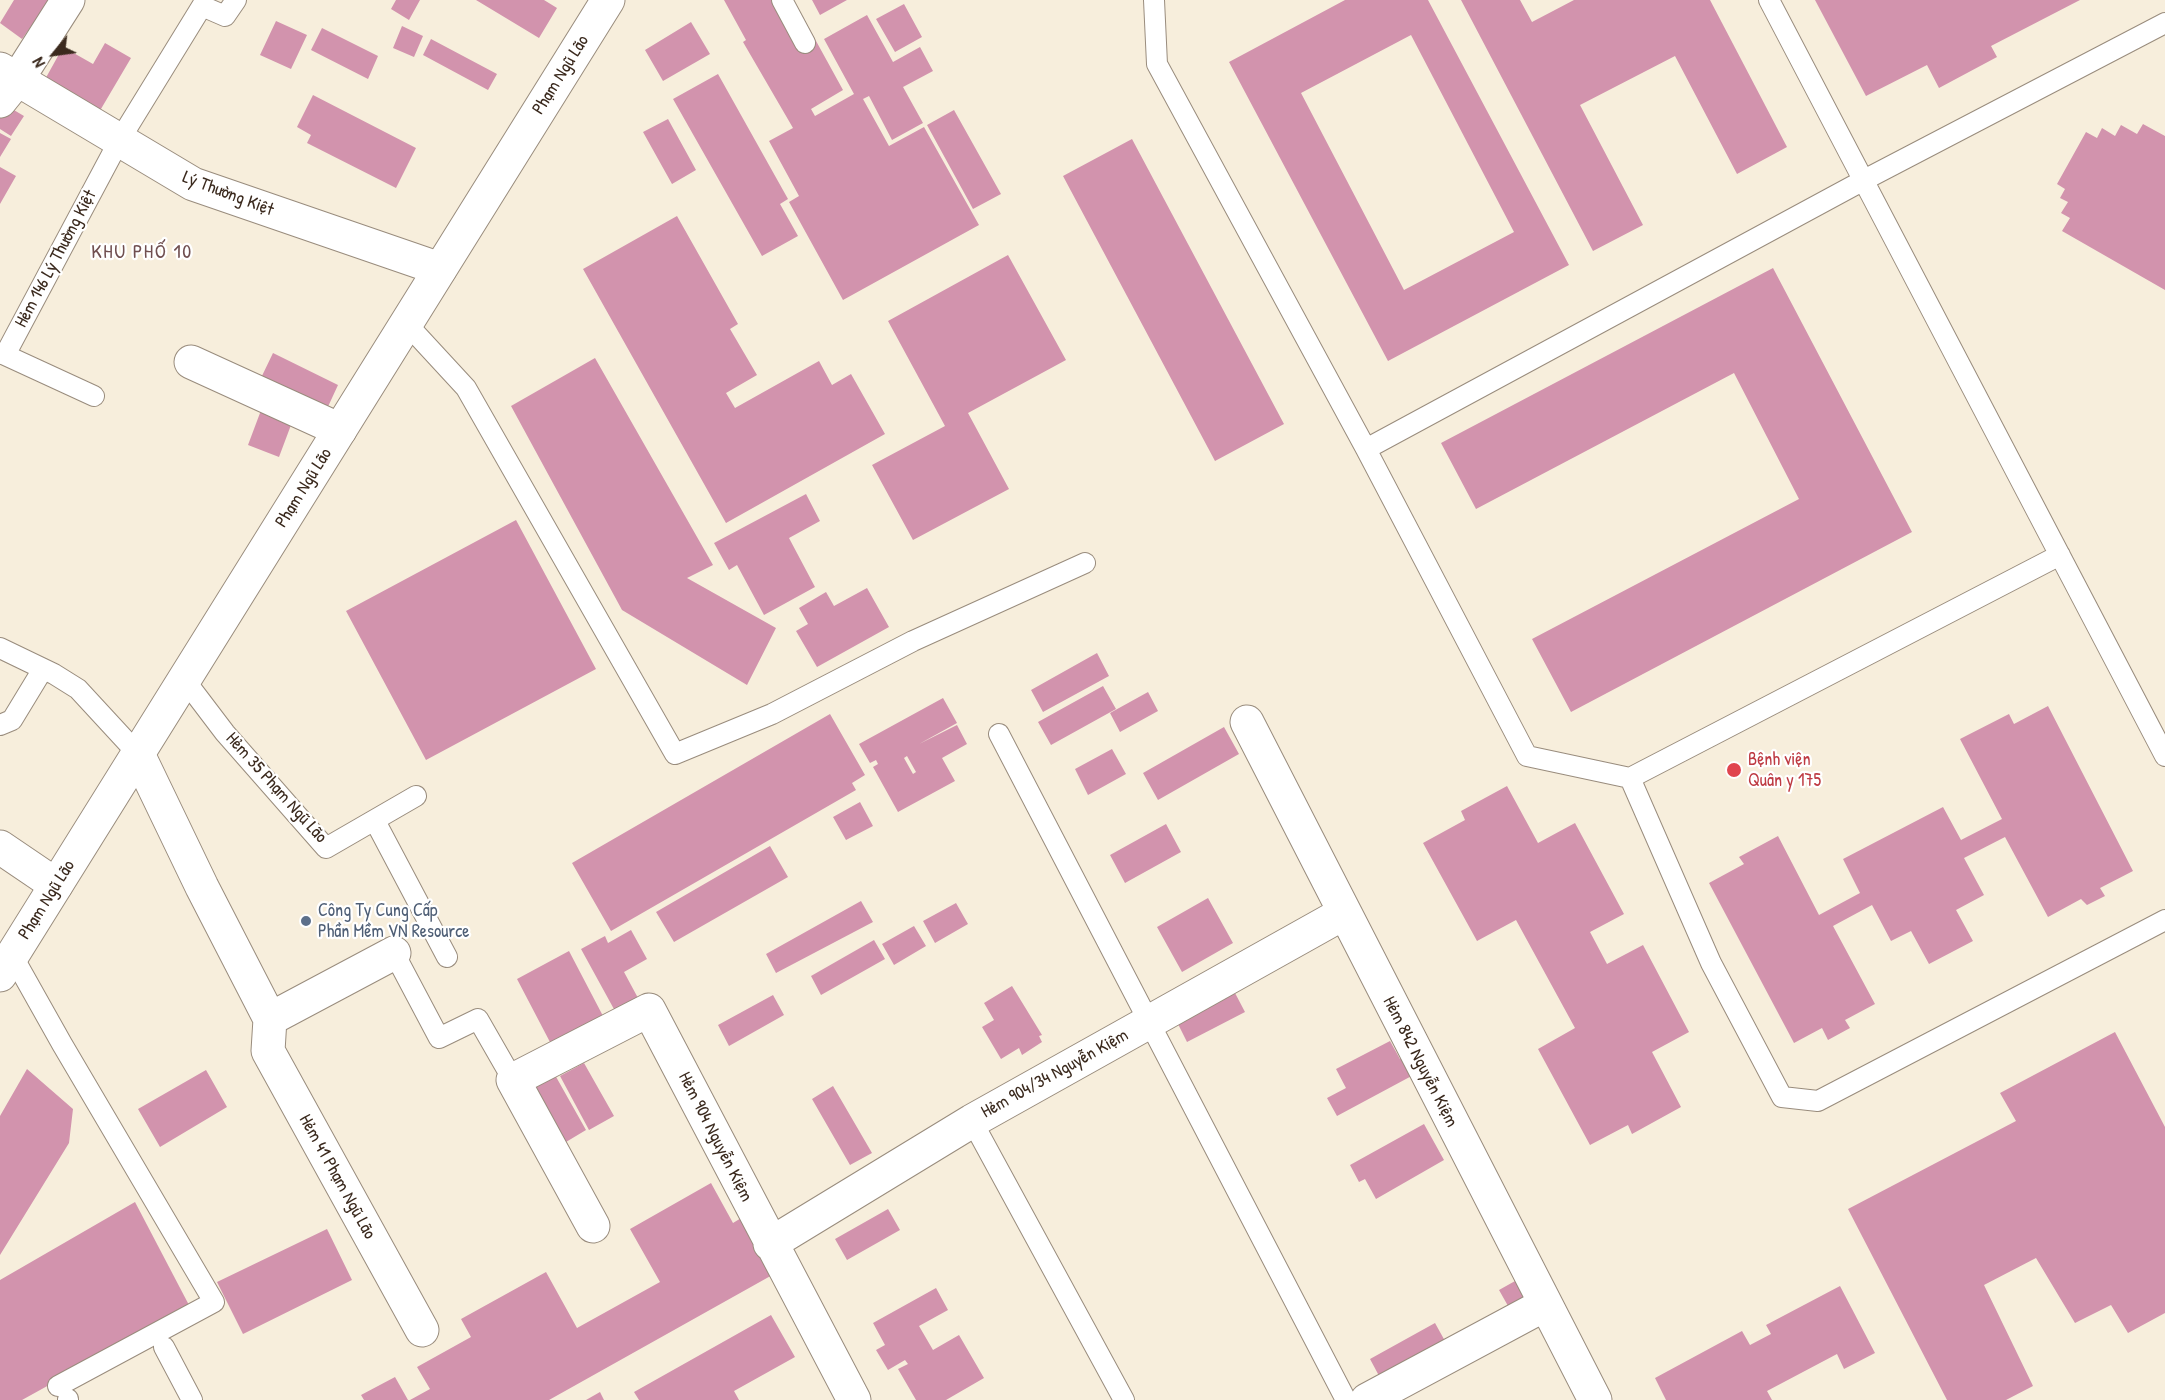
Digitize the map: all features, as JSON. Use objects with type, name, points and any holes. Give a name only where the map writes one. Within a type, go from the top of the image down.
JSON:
[{"type":"street","points":[[6,83],[68,0]]},
{"type":"street","name":"Phạm Ngũ Lão","points":[[6,965],[608,0]]},
{"type":"street","name":"Lý Thường Kiệt","points":[[6,83],[119,141],[193,184],[440,269]]},
{"type":"street","points":[[191,362],[340,430]]},
{"type":"street","name":"Hẻm 842 Nguyễn Kiệm","points":[[1247,723],[1544,1305],[1595,1400]]},
{"type":"street","points":[[138,754],[202,887],[270,1019],[394,953]]},
{"type":"street","points":[[0,848],[56,885]]},
{"type":"street","name":"Hẻm 904/34 Nguyễn Kiệm","points":[[770,1244],[972,1121],[1344,913]]},
{"type":"street","name":"Hẻm 904 Nguyễn Kiệm","points":[[513,1080],[649,1010],[854,1400]]},
{"type":"street","name":"Hẻm 41 Phạm Ngũ Lão","points":[[270,1019],[268,1051],[422,1330]]},
{"type":"street","points":[[513,1080],[593,1226]]},
{"type":"street","points":[[1367,1400],[1544,1305]]},
{"type":"lane","points":[[119,141],[202,6],[225,16],[236,0]]},
{"type":"lane","points":[[782,0],[805,43]]},
{"type":"lane","points":[[1154,0],[1157,64],[1366,449],[1527,756],[1630,778],[2060,555]]},
{"type":"lane","points":[[1769,0],[2165,756]]},
{"type":"lane","points":[[1366,449],[1864,180],[2165,24]]},
{"type":"lane","name":"Hẻm 146 Lý Thường Kiệt","points":[[94,396],[5,355],[119,141]]},
{"type":"lane","points":[[406,323],[466,388],[675,754],[772,714],[913,641],[1085,563]]},
{"type":"lane","points":[[0,648],[78,689],[138,754]]},
{"type":"lane","points":[[0,725],[12,720],[43,669]]},
{"type":"lane","name":"Hẻm 35 Phạm Ngũ Lão","points":[[184,679],[225,733],[326,848],[416,796]]},
{"type":"lane","points":[[999,734],[1346,1400]]},
{"type":"lane","points":[[1630,778],[1711,963],[1782,1097],[1818,1101],[2165,920]]},
{"type":"lane","points":[[375,821],[447,957]]},
{"type":"lane","points":[[394,953],[439,1038],[478,1019],[513,1080]]},
{"type":"lane","points":[[6,965],[62,1044],[214,1302],[65,1395]]},
{"type":"lane","points":[[972,1121],[1124,1400]]},
{"type":"lane","points":[[164,1347],[192,1400]]},
{"type":"building","points":[[14,0],[50,0],[22,39],[0,23]]},
{"type":"building","points":[[396,0],[420,0],[409,20],[391,9]]},
{"type":"building","points":[[476,0],[544,0],[557,8],[539,38]]},
{"type":"building","points":[[724,0],[784,0],[792,14],[799,10],[843,90],[811,109],[815,116],[854,94],[824,39],[867,15],[893,62],[920,47],[933,71],[903,87],[923,123],[892,140],[869,96],[863,99],[889,146],[924,127],[979,225],[843,300],[789,202],[799,196],[769,141],[793,128],[743,42],[746,40]]},
{"type":"building","points":[[812,0],[847,0],[820,15]]},
{"type":"building","points":[[1345,0],[1428,0],[1569,265],[1388,361],[1229,62]],"holes":[[[1411,35],[1514,232],[1404,290],[1301,93]]]},
{"type":"building","points":[[1461,0],[1520,0],[1532,22],[1574,0],[1710,0],[1787,147],[1737,174],[1675,56],[1580,105],[1643,225],[1593,251]]},
{"type":"building","points":[[1815,0],[2080,0],[1991,46],[1997,57],[1939,88],[1927,65],[1866,96]]},
{"type":"building","points":[[904,4],[922,37],[895,52],[876,19]]},
{"type":"building","points":[[276,21],[307,35],[291,69],[260,55]]},
{"type":"building","points":[[691,22],[710,54],[663,81],[645,50]]},
{"type":"building","points":[[402,26],[423,36],[414,57],[393,48]]},
{"type":"building","points":[[322,28],[378,56],[368,79],[311,50]]},
{"type":"building","points":[[431,39],[497,74],[488,90],[423,55]]},
{"type":"building","points":[[105,43],[131,58],[98,114],[43,83],[63,47],[93,64]]},
{"type":"building","points":[[718,74],[788,199],[780,204],[798,236],[762,256],[673,99]]},
{"type":"building","points":[[313,95],[416,148],[396,188],[307,143],[311,135],[297,127]]},
{"type":"building","points":[[7,106],[24,116],[11,136],[0,129],[0,118]]},
{"type":"building","points":[[954,110],[1001,194],[973,209],[927,125]]},
{"type":"building","points":[[668,119],[696,170],[672,184],[643,132]]},
{"type":"building","points":[[2143,124],[2165,136],[2165,290],[2062,231],[2070,218],[2061,213],[2068,202],[2060,198],[2065,189],[2057,184],[2086,132],[2097,138],[2102,128],[2115,136],[2121,125],[2137,134]]},
{"type":"building","points":[[0,133],[11,139],[0,157]]},
{"type":"building","points":[[1132,139],[1284,424],[1215,461],[1063,176]]},
{"type":"building","points":[[0,167],[16,176],[0,204]]},
{"type":"building","points":[[677,216],[738,324],[730,329],[757,375],[726,393],[735,408],[819,361],[832,385],[851,374],[885,434],[726,523],[583,269]]},
{"type":"building","points":[[1008,255],[1066,360],[968,413],[1009,489],[913,540],[872,465],[945,426],[888,321]]},
{"type":"building","points":[[1773,268],[1912,532],[1571,712],[1532,639],[1799,499],[1734,373],[1476,509],[1441,443]]},
{"type":"building","points":[[273,353],[338,385],[326,411],[260,380]]},
{"type":"building","points":[[595,358],[713,565],[687,578],[776,628],[747,685],[622,610],[511,406]]},
{"type":"building","points":[[263,405],[294,417],[279,457],[248,445]]},
{"type":"building","points":[[806,494],[820,521],[789,538],[815,587],[764,615],[737,565],[729,570],[714,543]]},
{"type":"building","points":[[516,520],[596,669],[426,760],[346,611]]},
{"type":"building","points":[[867,588],[889,627],[817,667],[796,631],[808,624],[799,608],[826,592],[834,606]]},
{"type":"building","points":[[1097,653],[1109,676],[1043,712],[1031,690]]},
{"type":"building","points":[[1103,686],[1116,709],[1051,745],[1038,722]]},
{"type":"building","points":[[1148,692],[1158,711],[1120,732],[1110,713]]},
{"type":"building","points":[[943,698],[957,723],[919,744],[957,725],[967,744],[942,758],[955,781],[898,812],[873,767],[878,764],[876,760],[870,763],[859,744]],"holes":[[[907,756],[916,772],[913,774],[904,758]]]},
{"type":"building","points":[[2048,706],[2133,871],[2100,888],[2105,896],[2087,905],[2081,899],[2048,917],[2005,837],[1964,858],[1984,895],[1956,910],[1973,941],[1929,964],[1911,931],[1891,941],[1872,905],[1833,926],[1875,1004],[1845,1020],[1850,1028],[1828,1040],[1822,1028],[1794,1043],[1709,883],[1744,864],[1739,857],[1778,836],[1819,915],[1860,893],[1843,859],[1943,807],[1961,840],[2002,819],[1960,739],[2009,714],[2014,724]]},
{"type":"building","points":[[830,714],[865,775],[852,783],[856,790],[611,931],[572,863]]},
{"type":"building","points":[[1224,727],[1239,754],[1158,800],[1143,773]]},
{"type":"building","points":[[1112,749],[1126,774],[1088,795],[1075,769]]},
{"type":"building","points":[[1507,786],[1538,843],[1575,823],[1624,914],[1590,932],[1607,964],[1643,945],[1689,1032],[1652,1052],[1681,1107],[1632,1134],[1628,1125],[1590,1145],[1538,1049],[1575,1028],[1516,920],[1477,941],[1423,843],[1465,820],[1461,811]]},
{"type":"building","points":[[860,802],[873,826],[846,840],[833,817]]},
{"type":"building","points":[[1166,824],[1181,852],[1125,883],[1110,855]]},
{"type":"building","points":[[770,846],[788,877],[674,942],[656,912]]},
{"type":"building","points":[[1208,898],[1233,943],[1182,972],[1157,927]]},
{"type":"building","points":[[861,901],[873,922],[776,973],[766,954]]},
{"type":"building","points":[[956,903],[968,924],[935,943],[923,921]]},
{"type":"building","points":[[914,926],[926,946],[894,965],[882,944]]},
{"type":"building","points":[[631,930],[647,959],[624,972],[638,998],[615,1011],[581,949],[605,936],[608,943]]},
{"type":"building","points":[[874,940],[885,959],[821,995],[811,976]]},
{"type":"building","points":[[569,951],[603,1016],[551,1044],[517,979]]},
{"type":"building","points":[[1012,986],[1042,1035],[1039,1036],[1042,1042],[1022,1055],[1019,1048],[1001,1059],[982,1027],[994,1020],[984,1003]]},
{"type":"building","points":[[1235,993],[1245,1012],[1187,1042],[1177,1022]]},
{"type":"building","points":[[773,995],[784,1015],[729,1046],[718,1025]]},
{"type":"building","points":[[2115,1032],[2165,1127],[2165,1313],[2128,1333],[2111,1305],[2075,1323],[2036,1258],[1984,1285],[2033,1386],[2006,1400],[1947,1400],[1848,1209],[2016,1121],[2000,1093]]},
{"type":"building","points":[[1390,1041],[1400,1059],[1410,1054],[1419,1072],[1337,1116],[1327,1098],[1346,1088],[1336,1069]]},
{"type":"building","points":[[584,1063],[614,1116],[589,1130],[560,1076]]},
{"type":"building","points":[[27,1069],[73,1109],[69,1143],[0,1255],[0,1116]]},
{"type":"building","points":[[206,1070],[227,1107],[160,1147],[138,1109]]},
{"type":"building","points":[[555,1075],[586,1130],[566,1142],[535,1087]]},
{"type":"building","points":[[833,1086],[872,1153],[850,1165],[812,1099]]},
{"type":"building","points":[[1424,1124],[1444,1160],[1376,1199],[1365,1179],[1359,1182],[1350,1165]]},
{"type":"building","points":[[711,1183],[733,1223],[751,1212],[783,1269],[549,1400],[410,1400],[430,1389],[417,1367],[471,1337],[461,1319],[546,1272],[577,1328],[660,1282],[630,1229]]},
{"type":"building","points":[[135,1202],[190,1307],[22,1400],[0,1400],[0,1280]]},
{"type":"building","points":[[888,1209],[900,1230],[847,1260],[835,1239]]},
{"type":"building","points":[[327,1229],[352,1280],[243,1334],[217,1282]]},
{"type":"building","points":[[1524,1276],[1537,1300],[1512,1313],[1499,1290]]},
{"type":"building","points":[[1840,1286],[1875,1353],[1844,1369],[1837,1354],[1767,1391],[1772,1400],[1666,1400],[1655,1378],[1742,1331],[1750,1345],[1771,1334],[1766,1325]]},
{"type":"building","points":[[936,1288],[948,1310],[919,1326],[933,1350],[959,1335],[984,1378],[946,1400],[916,1400],[898,1369],[908,1364],[905,1360],[888,1370],[876,1350],[885,1345],[873,1323]]},
{"type":"building","points":[[771,1315],[795,1357],[734,1391],[739,1400],[639,1400],[634,1392]]},
{"type":"building","points":[[1435,1323],[1450,1350],[1385,1387],[1370,1359]]},
{"type":"building","points":[[395,1377],[408,1400],[364,1400],[361,1395]]},
{"type":"building","points":[[600,1392],[604,1400],[586,1400]]},
{"type":"place","name":"Bệnh viện Quân y 175","points":[[1734,770]]},
{"type":"place","name":"Công Ty Cung Cấp Phần Mềm VN Resource","points":[[306,921]]},
{"type":"district","name":"KHU PHỐ 10","points":[[142,253]]}]
